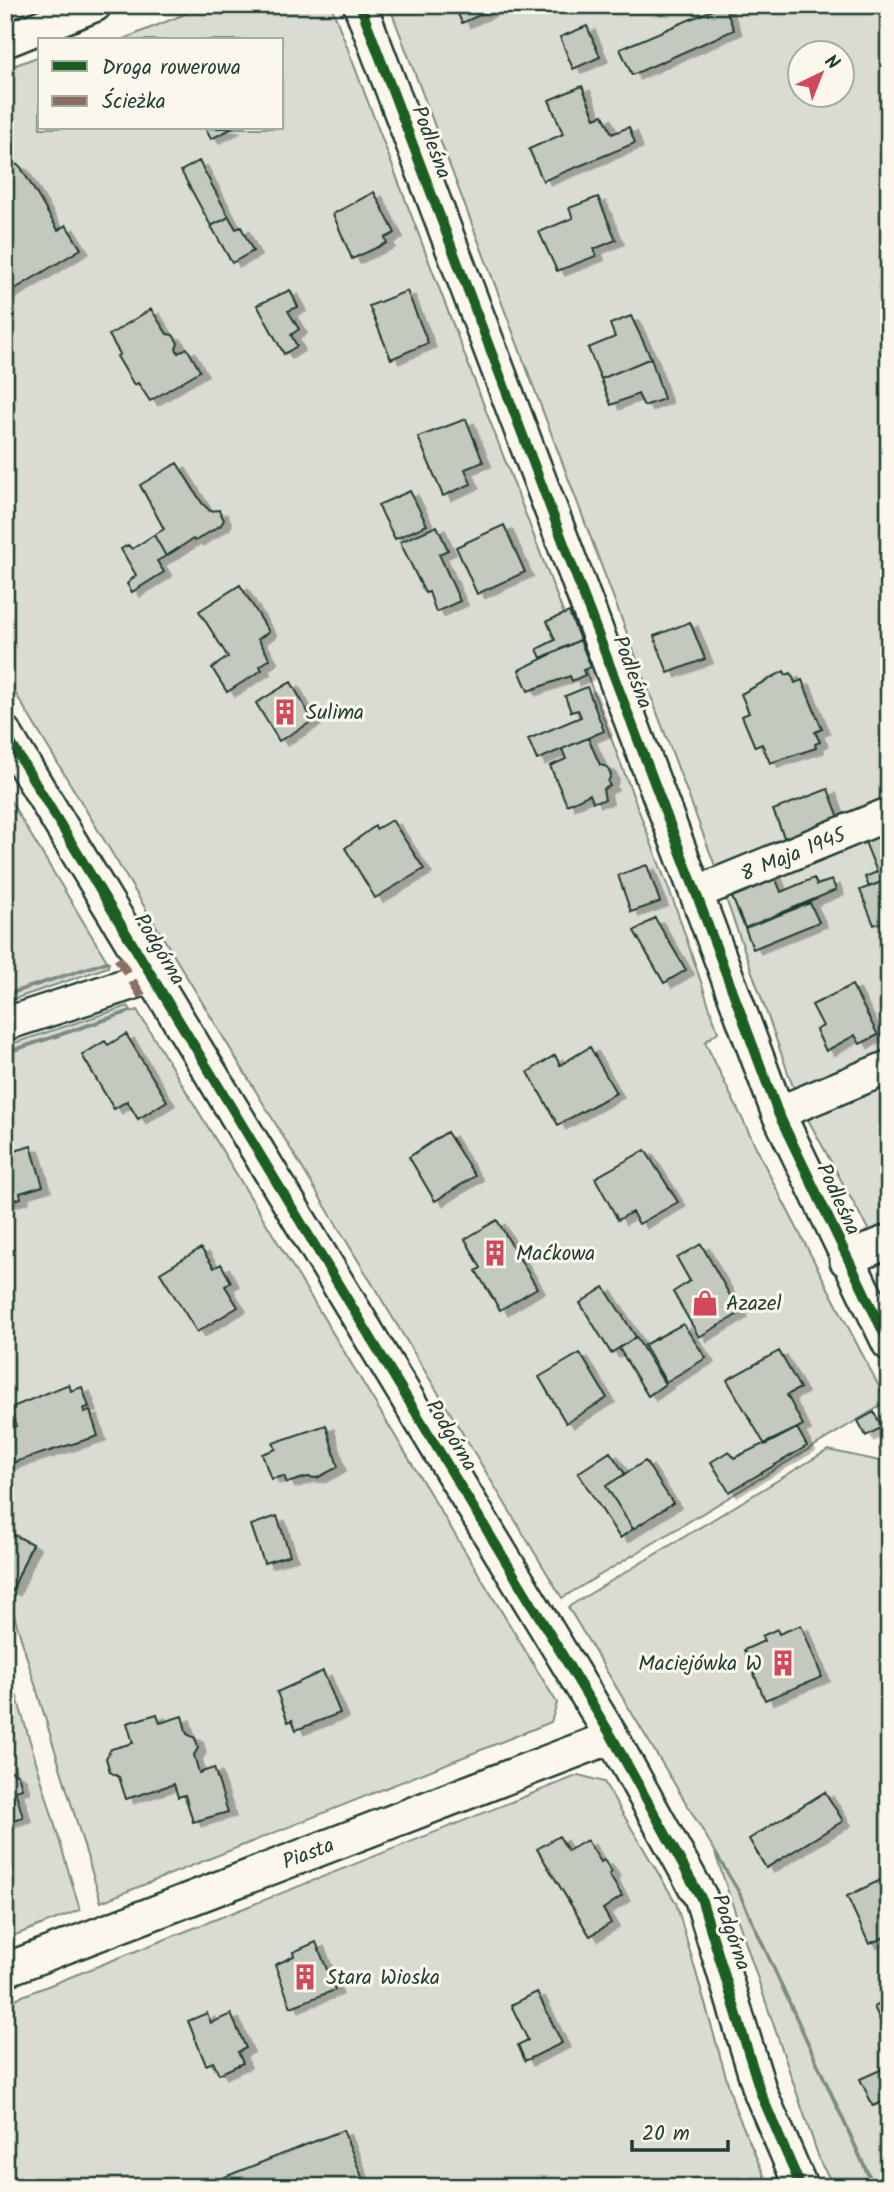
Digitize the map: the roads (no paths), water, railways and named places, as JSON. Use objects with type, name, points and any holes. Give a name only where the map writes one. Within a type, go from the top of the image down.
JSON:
[{"type":"street","points":[[5,41],[95,5]]},
{"type":"street","name":"Podleśna","points":[[360,5],[778,1113],[846,1260],[889,1344]]},
{"type":"street","name":"Podgórna","points":[[5,733],[612,1737],[701,1898],[761,2094],[801,2187]]},
{"type":"street","name":"8 Maja 1945","points":[[696,893],[889,814]]},
{"type":"street","points":[[5,1024],[154,976]]},
{"type":"street","points":[[778,1113],[889,1067]]},
{"type":"street","points":[[846,1260],[889,1241]]},
{"type":"street","name":"Piasta","points":[[5,1970],[612,1737]]},
{"type":"place","name":"Sulima","points":[[285,712]]},
{"type":"place","name":"Maćkowa","points":[[495,1253]]},
{"type":"place","name":"Azazel","points":[[705,1303]]},
{"type":"place","name":"Maciejówka W","points":[[783,1663]]},
{"type":"place","name":"Stara Wioska","points":[[305,1977]]}]
